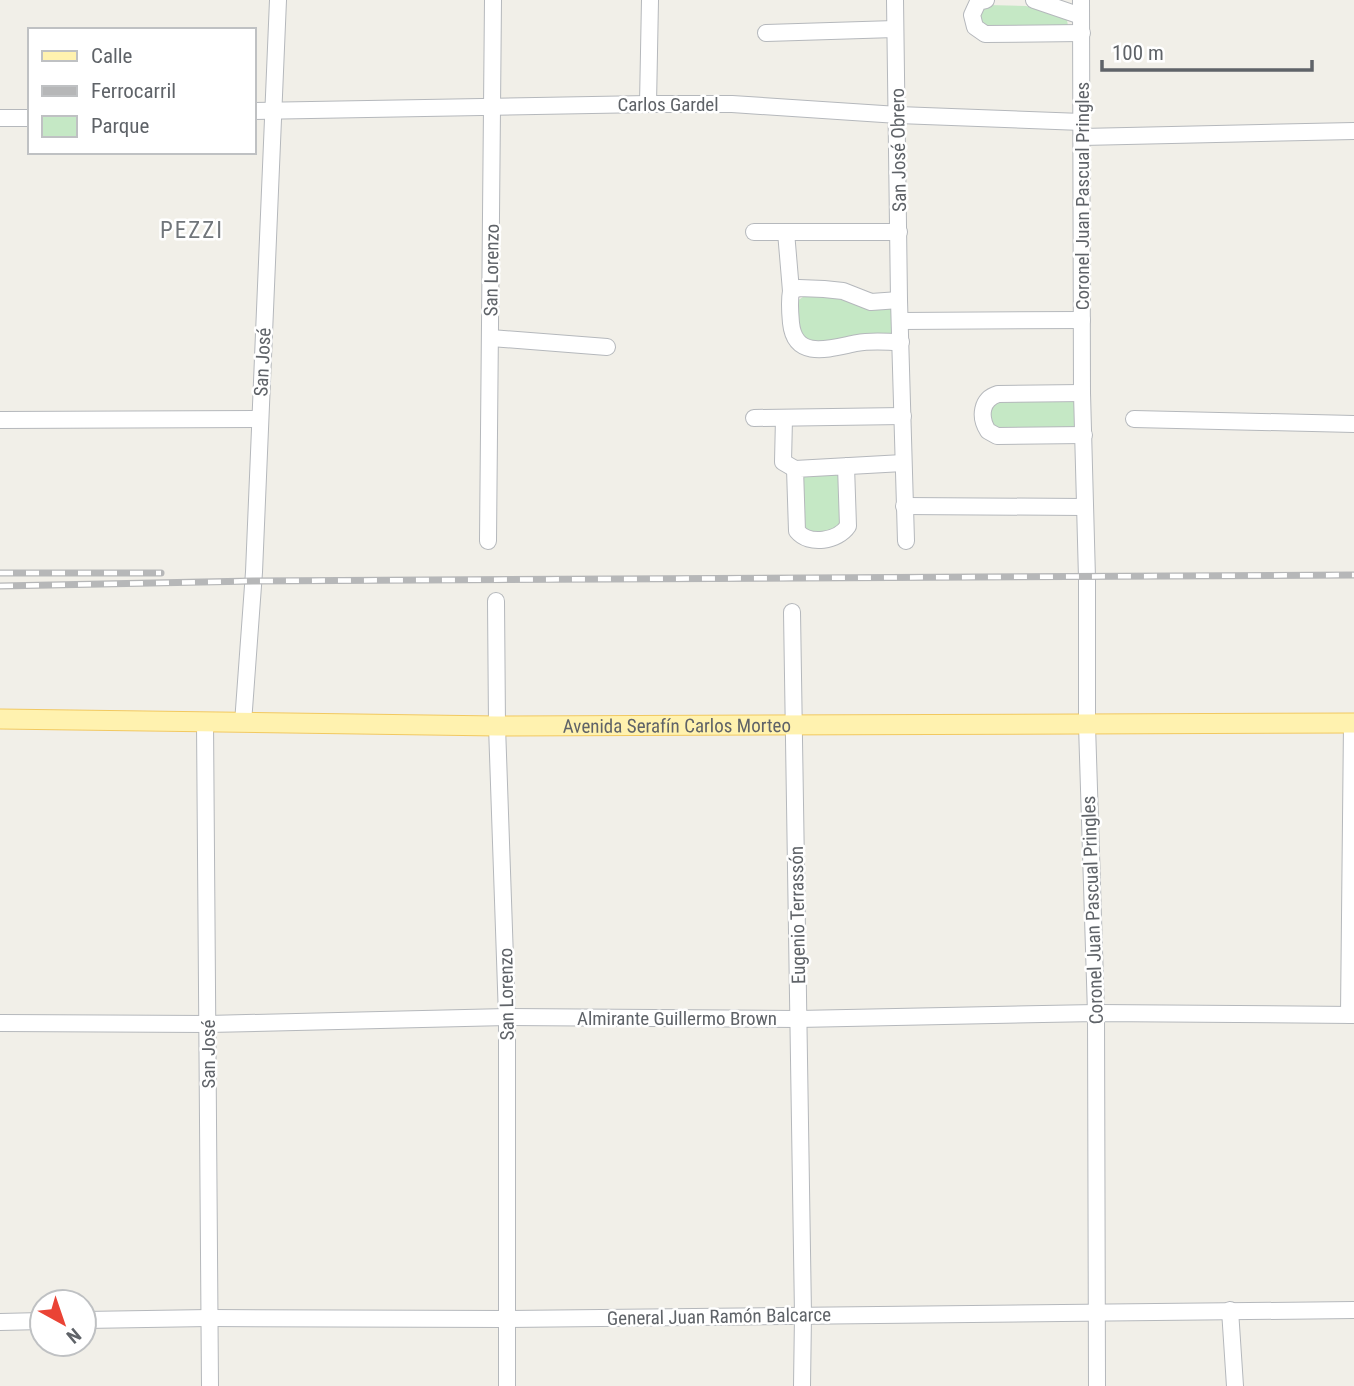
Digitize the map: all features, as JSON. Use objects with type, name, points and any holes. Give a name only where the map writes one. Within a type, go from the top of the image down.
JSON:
[{"type":"main road","name":"Avenida Serafín Carlos Morteo","points":[[0,719],[498,726],[1353,723]]},
{"type":"street","name":"San José","points":[[243,723],[254,572],[278,0]]},
{"type":"street","name":"San Lorenzo","points":[[488,541],[493,0]]},
{"type":"street","points":[[648,104],[650,0]]},
{"type":"street","name":"San José Obrero","points":[[895,0],[906,541]]},
{"type":"street","points":[[986,0],[978,2],[972,15],[975,27],[985,34],[1082,16]]},
{"type":"street","points":[[1034,0],[1082,16]]},
{"type":"street","name":"Coronel Juan Pascual Pringles","points":[[1082,16],[1082,393],[1087,578],[1087,725],[1096,1013],[1097,1386]]},
{"type":"street","points":[[766,33],[895,29]]},
{"type":"street","name":"Carlos Gardel","points":[[256,111],[732,104],[1082,130],[1354,131]]},
{"type":"street","points":[[0,118],[28,118]]},
{"type":"street","points":[[754,232],[899,232]]},
{"type":"street","points":[[786,232],[792,291],[789,302],[792,333],[797,343],[805,347],[831,349],[857,342],[901,342]]},
{"type":"street","points":[[792,291],[799,288],[824,289],[843,291],[871,302],[899,300]]},
{"type":"street","points":[[901,321],[1082,320]]},
{"type":"street","points":[[491,338],[607,347]]},
{"type":"street","points":[[1082,393],[998,394],[984,402],[983,415],[988,431],[997,436],[1083,435]]},
{"type":"street","points":[[754,418],[903,416]]},
{"type":"street","points":[[784,418],[783,462],[795,469],[903,463]]},
{"type":"street","points":[[0,420],[259,419]]},
{"type":"street","points":[[1134,419],[1354,424]]},
{"type":"street","points":[[795,469],[797,531],[808,540],[820,540],[843,533],[848,526],[846,466]]},
{"type":"street","points":[[904,506],[1084,508]]},
{"type":"street","name":"San Lorenzo","points":[[496,601],[507,1017],[507,1386]]},
{"type":"street","name":"Eugenio Terrassón","points":[[792,612],[802,1386]]},
{"type":"street","name":"San José","points":[[205,722],[210,1386]]},
{"type":"street","points":[[1351,1015],[1353,723]]},
{"type":"street","name":"Almirante Guillermo Brown","points":[[0,1023],[208,1024],[507,1017],[798,1019],[1096,1013],[1351,1015]]},
{"type":"street","points":[[1230,1310],[1235,1386]]},
{"type":"street","name":"General Juan Ramón Balcarce","points":[[98,1320],[506,1319],[1354,1310]]},
{"type":"street","points":[[0,1322],[28,1321]]},
{"type":"green space","points":[[1026,6],[1067,20],[1068,26],[987,31],[977,14],[982,7]]},
{"type":"green space","points":[[806,295],[892,307],[891,334],[837,341],[806,339],[796,325],[797,301]]},
{"type":"green space","points":[[1075,398],[1075,428],[1000,429],[990,424],[991,408],[998,400]]},
{"type":"green space","points":[[839,472],[843,521],[840,528],[815,535],[803,526],[801,475]]},
{"type":"railway","points":[[0,573],[161,573]]},
{"type":"railway","points":[[0,586],[253,581],[1354,575]]},
{"type":"district","name":"PEZZI","points":[[192,230]]}]
